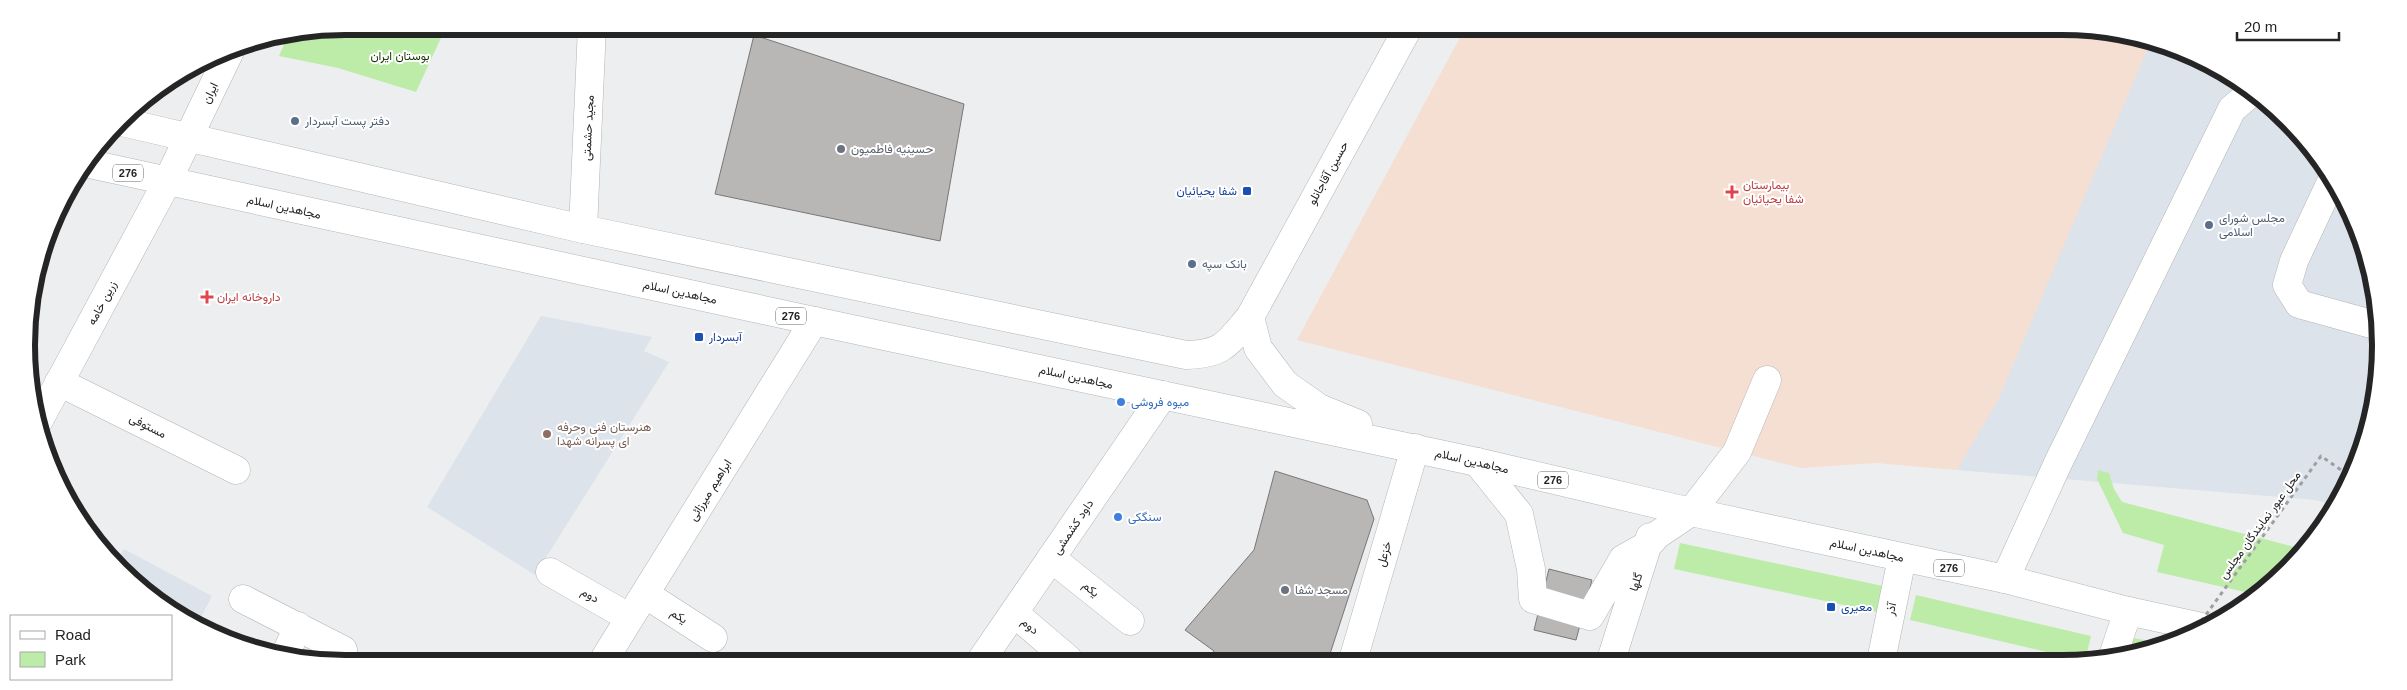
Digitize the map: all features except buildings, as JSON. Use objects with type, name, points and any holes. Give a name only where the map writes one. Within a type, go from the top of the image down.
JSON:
[{"type":"main road","name":"مجید حشمتی","points":[[583,229],[592,35]]},
{"type":"main road","name":"حسین آقاجانلو","points":[[583,229],[1186,355],[1207,354],[1224,348],[1250,317],[1404,35]]},
{"type":"main road","name":"ایران","points":[[167,182],[226,59]]},
{"type":"main road","points":[[2005,579],[2058,463],[2232,109],[2247,96]]},
{"type":"main road","points":[[129,124],[583,229]]},
{"type":"main road","name":"مجاهدین اسلام","points":[[93,165],[814,321],[1415,448],[1691,512],[2005,579],[2128,611],[2194,625]]},
{"type":"main road","name":"زرین خامه","points":[[43,413],[167,182]]},
{"type":"main road","points":[[2329,187],[2294,261],[2287,284],[2299,304],[2371,324]]},
{"type":"main road","points":[[1250,317],[1258,348],[1285,384],[1320,408],[1415,448]]},
{"type":"main road","name":"ابراهیم میرزائی","points":[[607,655],[814,321]]},
{"type":"main road","points":[[1477,462],[1519,514],[1532,569],[1532,599],[1590,616],[1623,559],[1648,544],[1691,512],[1737,452],[1767,380]]},
{"type":"main road","name":"مستوفی","points":[[59,382],[236,470]]},
{"type":"main road","name":"داود کشمشی","points":[[985,655],[1163,395]]},
{"type":"main road","name":"خزعل","points":[[1354,655],[1415,448]]},
{"type":"main road","name":"گلها","points":[[1613,655],[1660,505]]},
{"type":"main road","name":"یکم","points":[[1052,558],[1130,621]]},
{"type":"main road","name":"آذر","points":[[1882,655],[1902,558]]},
{"type":"main road","name":"دوم","points":[[550,572],[630,618]]},
{"type":"main road","name":"یکم","points":[[645,594],[713,638]]},
{"type":"main road","points":[[243,599],[343,650]]},
{"type":"main road","points":[[2115,650],[2128,611]]},
{"type":"main road","name":"دوم","points":[[1014,613],[1063,655]]},
{"type":"main road","points":[[288,649],[298,626]]},
{"type":"path","name":"محل عبور نمایندگان مجلس","points":[[2201,622],[2321,456],[2344,472]]},
{"type":"shaded area","name":"بیمارستان شفا یحیائیان","points":[[1461,35],[2062,35],[2102,38],[2148,48],[1998,400],[1957,470],[1876,463],[1801,468],[1297,340]]},
{"type":"shaded area","name":"مجلس شورای اسلامی","points":[[2147,47],[2162,51],[2199,67],[2251,99],[2295,141],[2320,173],[2340,208],[2356,245],[2366,285],[2372,345],[2366,405],[2356,445],[2340,482],[2328,503],[2315,500],[1957,470]]},
{"type":"shaded area","name":"هنرستان فنی وحرفه ای پسرانه شهدا","points":[[541,316],[652,337],[644,351],[669,362],[535,575],[427,507]]},
{"type":"shaded area","points":[[124,549],[212,596],[200,619],[156,591],[119,557]]},
{"type":"green space","name":"بوستان ایران","points":[[345,35],[442,35],[416,92],[338,68],[279,56],[286,41],[305,38]]},
{"type":"green space","points":[[2098,470],[2109,473],[2114,489],[2122,502],[2296,548],[2249,593],[2157,572],[2164,545],[2123,533],[2097,479]]},
{"type":"green space","points":[[1680,543],[1883,586],[1877,612],[1674,569]]},
{"type":"green space","points":[[1916,595],[2091,636],[2087,654],[2059,655],[1910,620]]},
{"type":"green space","points":[[2133,638],[2153,641],[2142,644],[2127,648]]},
{"type":"place","name":"دفتر پست آبسردار","points":[[295,121]]},
{"type":"place","name":"حسینیه فاطمیون","points":[[841,149]]},
{"type":"place","name":"شفا یحیائیان","points":[[1247,191]]},
{"type":"place","name":"بیمارستان شفا یحیائیان","points":[[1732,192]]},
{"type":"place","name":"مجلس شورای اسلامی","points":[[2209,225]]},
{"type":"place","name":"بانک سپه","points":[[1192,264]]},
{"type":"place","name":"داروخانه ایران","points":[[207,297]]},
{"type":"place","name":"آبسردار","points":[[699,337]]},
{"type":"place","name":"میوه فروشی","points":[[1121,402]]},
{"type":"place","name":"هنرستان فنی وحرفه ای پسرانه شهدا","points":[[547,434]]},
{"type":"place","name":"سنگکی","points":[[1118,517]]},
{"type":"place","name":"مسجد شفا","points":[[1285,590]]},
{"type":"place","name":"معیری","points":[[1831,607]]}]
